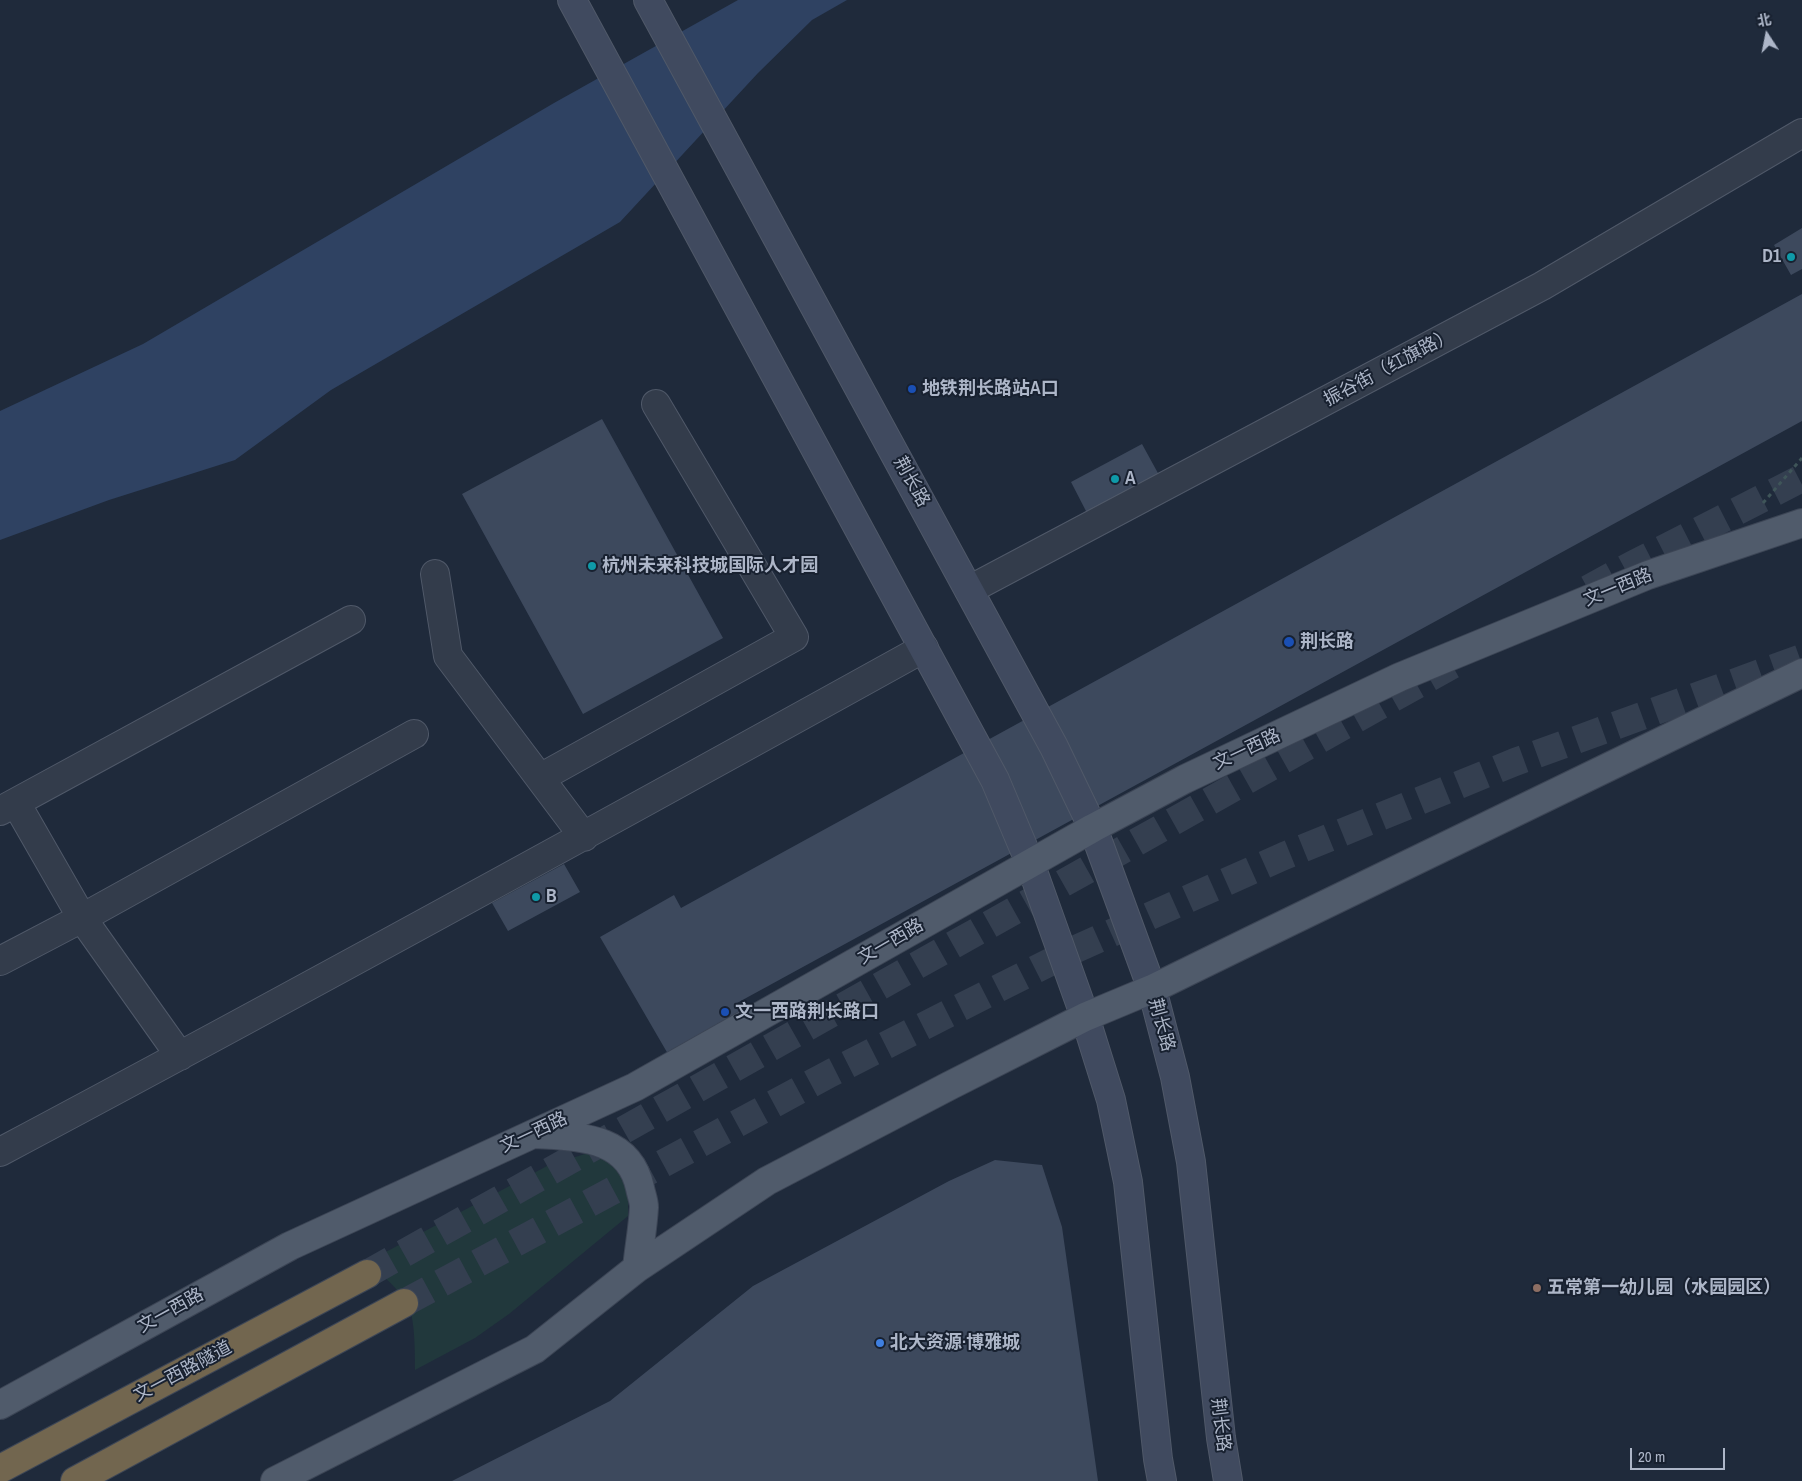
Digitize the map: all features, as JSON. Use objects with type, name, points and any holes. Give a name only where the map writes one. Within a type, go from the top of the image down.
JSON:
[{"type":"highway","name":"文一西路隧道","points":[[0,1469],[367,1274]]},
{"type":"highway","points":[[74,1481],[404,1303]]},
{"type":"main road","name":"荆长路","points":[[648,0],[734,155],[1054,747],[1093,828],[1152,988],[1175,1077],[1191,1162],[1221,1438],[1228,1481]]},
{"type":"main road","points":[[578,10],[995,780],[1030,863],[1085,1017],[1111,1100],[1128,1182],[1162,1481]]},
{"type":"main road","name":"文一西路","points":[[0,1405],[290,1246],[635,1087],[1030,863],[1185,779],[1400,677],[1648,575],[1802,524]]},
{"type":"main road","points":[[275,1481],[535,1349],[637,1268],[767,1181],[1085,1017],[1152,988],[1455,843],[1802,673]]},
{"type":"main road","points":[[532,1134],[579,1137],[610,1146],[627,1158],[638,1176],[644,1205],[637,1268]]},
{"type":"street","name":"振谷街（红旗路）","points":[[969,590],[1542,286],[1802,133]]},
{"type":"street","points":[[540,778],[794,637],[656,404]]},
{"type":"street","points":[[435,574],[448,656],[584,837]]},
{"type":"street","points":[[180,1056],[82,918],[8,807],[351,620]]},
{"type":"street","points":[[0,1152],[584,837],[924,648]]},
{"type":"street","points":[[0,961],[82,918],[414,734]]},
{"type":"green space","points":[[591,1152],[612,1163],[623,1176],[628,1193],[628,1216],[509,1314],[475,1338],[415,1370],[414,1329],[409,1308],[396,1289],[367,1262],[547,1166]]},
{"type":"water","points":[[738,0],[847,0],[812,20],[758,73],[620,222],[331,390],[235,460],[109,500],[0,540],[0,411],[143,344],[554,103]]},
{"type":"building","name":"D1","points":[[1802,228],[1802,269],[1791,275],[1774,245]]},
{"type":"building","name":"荆长路","points":[[1802,294],[1802,421],[737,1003],[743,1013],[668,1054],[600,937],[674,895],[681,908]]},
{"type":"building","name":"杭州未来科技城国际人才园","points":[[602,419],[723,638],[583,714],[462,494]]},
{"type":"building","name":"A","points":[[1142,444],[1159,475],[1087,513],[1071,482]]},
{"type":"building","name":"B","points":[[564,864],[580,892],[508,931],[492,903]]},
{"type":"building","name":"北大资源·博雅城","points":[[995,1160],[1042,1165],[1062,1227],[1098,1481],[452,1481],[610,1401],[753,1286],[949,1181]]},
{"type":"tunnel","points":[[1588,589],[1802,478]]},
{"type":"tunnel","points":[[404,1303],[831,1073],[1076,949],[1284,856],[1515,762],[1802,658]]},
{"type":"tunnel","points":[[367,1274],[1452,665]]},
{"type":"place","name":"D1","points":[[1791,257]]},
{"type":"place","name":"地铁荆长路站A口","points":[[912,389]]},
{"type":"place","name":"A","points":[[1115,479]]},
{"type":"place","name":"杭州未来科技城国际人才园","points":[[592,566]]},
{"type":"place","name":"荆长路","points":[[1289,642]]},
{"type":"place","name":"B","points":[[536,897]]},
{"type":"place","name":"文一西路荆长路口","points":[[725,1012]]},
{"type":"place","name":"五常第一幼儿园（水园园区）","points":[[1537,1288]]},
{"type":"place","name":"北大资源·博雅城","points":[[880,1343]]}]
